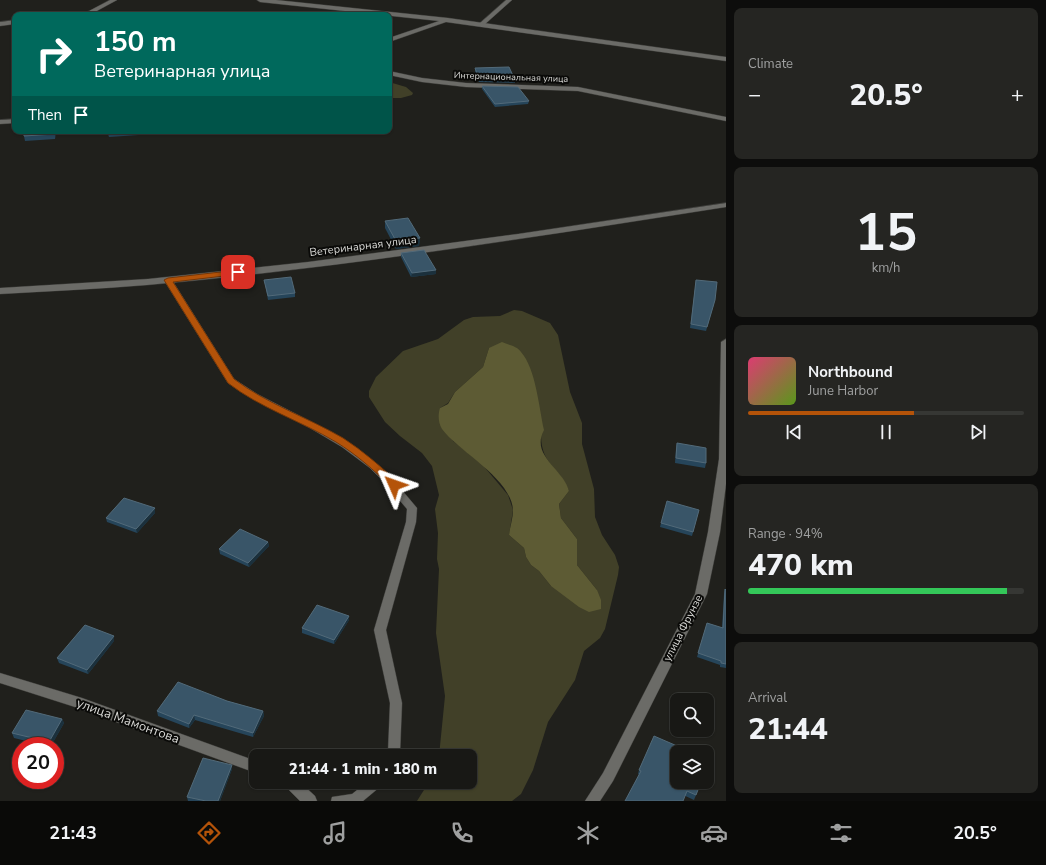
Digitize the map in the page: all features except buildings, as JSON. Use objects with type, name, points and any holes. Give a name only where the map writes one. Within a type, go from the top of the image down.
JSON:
[{"type":"street","points":[[91,12],[114,0]]},
{"type":"street","points":[[260,0],[373,12]]},
{"type":"street","points":[[392,14],[482,24],[726,59]]},
{"type":"street","points":[[392,39],[448,20]]},
{"type":"street","points":[[0,24],[12,22]]},
{"type":"street","name":"Интернациональная улица","points":[[392,74],[458,85],[556,86],[578,89],[726,119]]},
{"type":"street","points":[[0,122],[12,121]]},
{"type":"street","name":"Ветеринарная улица","points":[[0,292],[168,280],[514,238],[726,205]]},
{"type":"street","name":"улица Фрунзе","points":[[592,801],[608,777],[701,594],[714,532],[724,459],[726,342]]},
{"type":"street","name":"улица Мамонтова","points":[[0,678],[77,702],[249,764]]},
{"type":"street","points":[[297,789],[310,801]]},
{"type":"lane","points":[[482,24],[509,0]]},
{"type":"lane","points":[[168,280],[231,381],[245,392],[339,440],[368,459],[394,485],[412,508],[411,522],[380,630],[396,703],[394,749]]},
{"type":"lane","points":[[337,801],[355,800],[368,789]]},
{"type":"shaded area","points":[[392,83],[406,87],[413,93],[412,95],[401,98],[392,98]]},
{"type":"shaded area","points":[[514,310],[522,311],[550,323],[558,335],[570,392],[582,423],[582,444],[594,489],[595,517],[602,535],[615,555],[619,567],[605,629],[600,638],[584,651],[575,680],[548,722],[533,770],[521,794],[512,801],[417,801],[425,789],[477,789],[477,749],[440,749],[445,696],[436,633],[439,569],[437,559],[438,533],[435,509],[439,495],[432,466],[422,453],[385,422],[369,397],[369,391],[376,377],[403,351],[438,339],[464,320],[473,317],[500,316]],"holes":[[[489,348],[541,436],[544,454],[561,476],[569,491],[559,504],[561,518],[577,539],[577,565],[597,590],[551,586],[539,571],[531,565],[526,557],[524,548],[509,535],[513,510],[508,495],[481,463],[453,441],[440,408],[448,403],[455,392],[483,367]]]},
{"type":"shaded area","points":[[502,342],[519,350],[526,359],[534,378],[544,430],[541,439],[541,447],[544,455],[566,483],[569,491],[559,504],[561,518],[577,539],[577,565],[597,590],[601,600],[601,609],[589,612],[579,607],[551,586],[539,571],[531,565],[526,557],[524,548],[509,535],[513,510],[510,498],[503,487],[494,476],[450,438],[442,429],[440,424],[440,408],[448,404],[455,392],[483,367],[489,348]]},
{"type":"route","points":[[238,272],[168,280],[231,381],[245,392],[339,440],[368,459],[394,485]]}]
